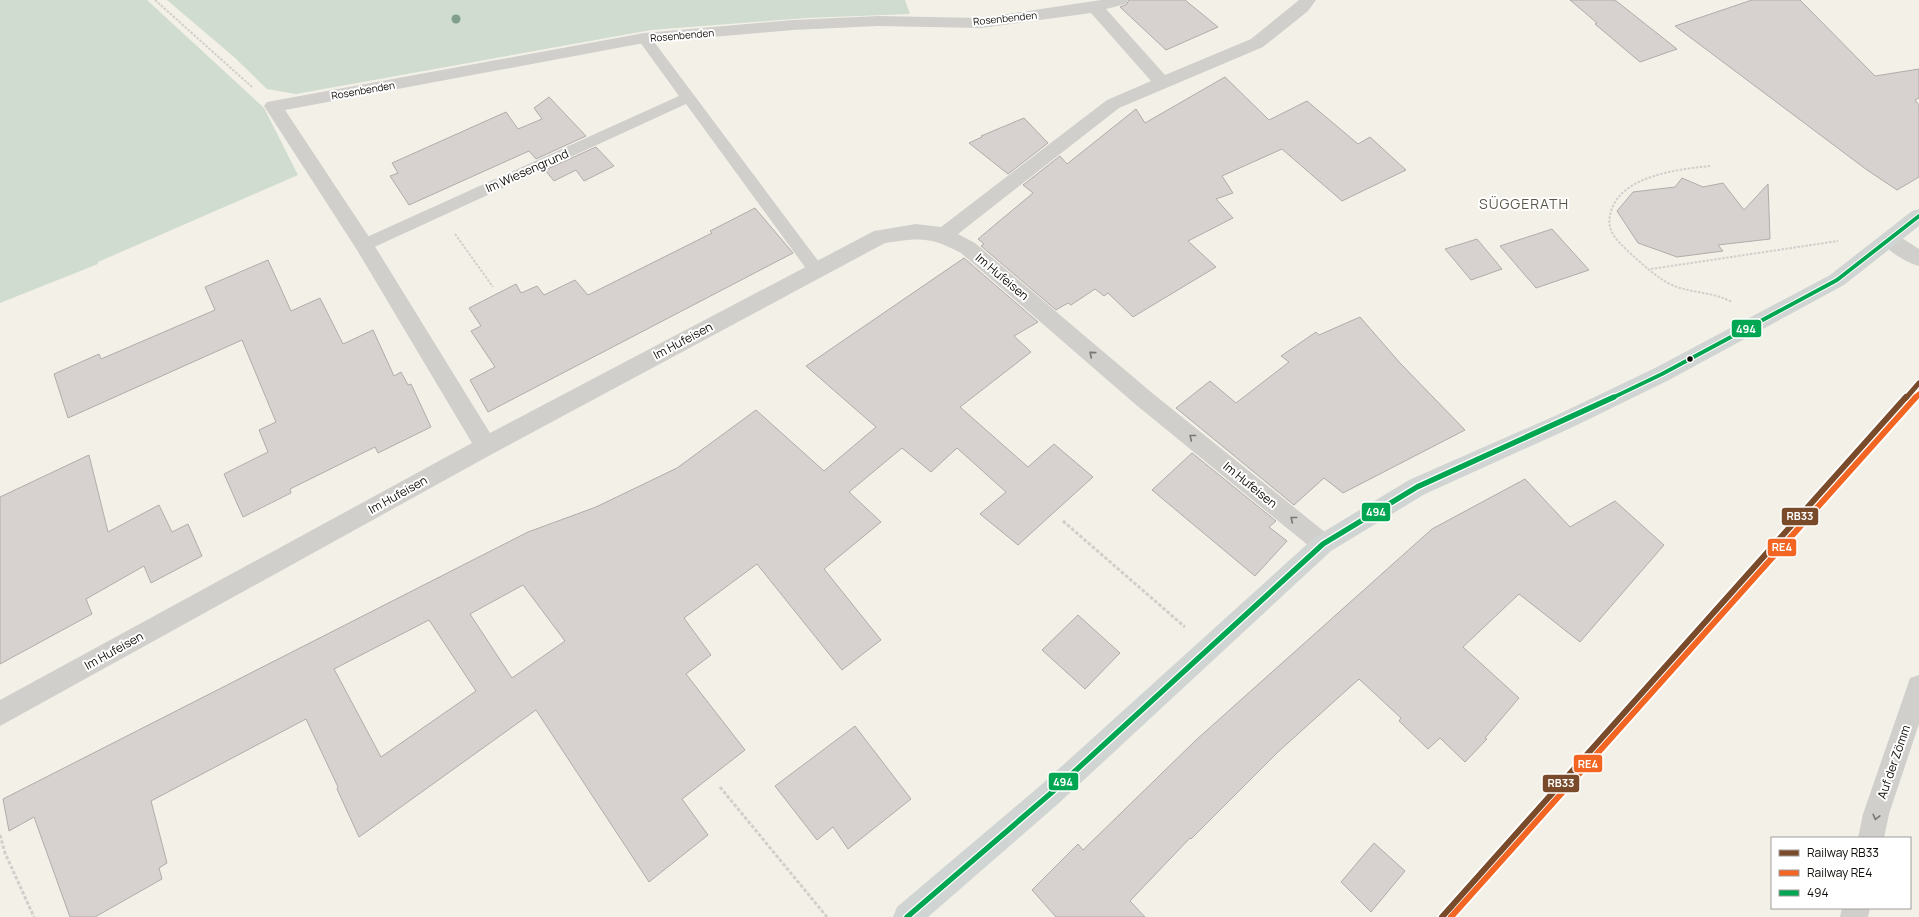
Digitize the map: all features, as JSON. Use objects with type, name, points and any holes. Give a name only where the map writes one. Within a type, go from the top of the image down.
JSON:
[{"type":"main road","points":[[907,917],[1050,794],[1323,544],[1417,487],[1565,421],[1655,377],[1837,280],[1866,259],[1919,216]]},
{"type":"street","name":"Rosenbenden","points":[[273,106],[644,38],[793,25],[878,21],[981,23],[1095,7],[1120,0]]},
{"type":"street","points":[[944,235],[1113,104],[1257,43],[1302,7],[1308,0]]},
{"type":"street","points":[[1095,7],[1162,83]]},
{"type":"street","points":[[273,106],[364,245],[486,446]]},
{"type":"street","name":"Im Hufeisen","points":[[0,714],[486,446],[816,270],[881,236],[916,231],[944,235],[968,248],[1144,398],[1323,544]]},
{"type":"street","points":[[1890,240],[1919,259]]},
{"type":"street","name":"Auf der Zömm","points":[[1871,837],[1876,814],[1919,687]]},
{"type":"lane","points":[[644,38],[816,270]]},
{"type":"lane","name":"Im Wiesengrund","points":[[364,245],[689,97]]},
{"type":"path","points":[[155,0],[273,106]]},
{"type":"path","points":[[1710,166],[1686,168],[1636,182],[1617,199],[1608,217],[1612,233],[1630,253],[1674,286],[1689,292],[1724,297],[1761,321]]},
{"type":"path","points":[[439,211],[493,287]]},
{"type":"path","points":[[1651,269],[1837,240],[1866,259]]},
{"type":"path","points":[[1063,520],[1210,648]]},
{"type":"path","points":[[720,787],[827,917]]},
{"type":"path","points":[[0,835],[5,853],[34,917]]},
{"type":"green space","points":[[0,0],[147,0],[264,108],[298,175],[98,262],[98,264],[0,303]]},
{"type":"green space","points":[[167,0],[905,0],[910,14],[806,18],[651,30],[296,94],[267,89],[234,57]]},
{"type":"building","points":[[1129,0],[1185,0],[1218,27],[1166,50],[1120,7],[1126,5]]},
{"type":"building","points":[[1570,0],[1615,0],[1677,49],[1640,62],[1595,24],[1597,23]]},
{"type":"building","points":[[1752,0],[1800,0],[1875,76],[1919,69],[1919,98],[1915,100],[1919,105],[1919,177],[1897,190],[1867,170],[1675,26]]},
{"type":"building","points":[[1225,77],[1269,120],[1307,101],[1358,144],[1370,137],[1406,170],[1342,201],[1282,149],[1222,176],[1233,193],[1216,199],[1233,218],[1188,241],[1216,267],[1133,317],[1108,293],[1104,296],[1095,289],[1071,305],[1068,303],[1056,310],[981,246],[984,244],[978,239],[1033,193],[1023,185],[1060,156],[1067,164],[1136,109],[1145,123]]},
{"type":"building","points":[[549,97],[586,136],[536,159],[529,151],[409,205],[390,176],[398,173],[392,163],[506,112],[518,129],[542,119],[534,108]]},
{"type":"building","points":[[1024,118],[1048,143],[1008,174],[969,143],[982,137],[981,136]]},
{"type":"building","points":[[596,147],[614,166],[584,181],[576,170],[554,181],[545,170]]},
{"type":"building","points":[[1682,178],[1703,187],[1723,183],[1744,210],[1768,184],[1770,239],[1718,245],[1723,251],[1677,257],[1638,243],[1617,211],[1633,192],[1675,187]]},
{"type":"building","points":[[755,208],[793,253],[488,412],[470,380],[495,367],[471,331],[481,326],[469,308],[516,284],[521,293],[537,286],[544,295],[575,280],[588,295],[712,233],[710,231]]},
{"type":"building","points":[[1552,229],[1589,270],[1536,288],[1500,246]]},
{"type":"building","points":[[1477,239],[1502,269],[1471,280],[1445,249]]},
{"type":"building","points":[[964,258],[1038,322],[1014,336],[1031,352],[960,407],[1028,467],[1054,444],[1093,477],[1018,545],[980,514],[1006,492],[957,448],[931,472],[902,448],[849,492],[881,522],[824,569],[881,640],[842,670],[757,564],[684,618],[711,655],[686,674],[745,750],[682,799],[708,835],[649,882],[536,710],[359,837],[337,789],[338,787],[306,719],[151,801],[167,863],[159,868],[162,879],[95,917],[70,917],[34,817],[9,831],[3,799],[528,532],[596,507],[677,468],[756,410],[824,471],[876,427],[806,366]],"holes":[[[523,585],[565,641],[512,678],[470,614]],[[429,620],[476,691],[381,757],[334,669]]]},
{"type":"building","points":[[268,260],[291,311],[320,298],[343,344],[373,330],[394,376],[401,372],[408,385],[411,384],[431,427],[378,453],[375,447],[290,489],[291,493],[243,517],[224,474],[268,452],[259,430],[276,422],[242,340],[68,418],[54,374],[99,354],[101,359],[215,310],[205,287]]},
{"type":"building","points":[[1360,317],[1400,363],[1465,430],[1343,493],[1324,478],[1294,505],[1176,408],[1210,381],[1236,403],[1289,362],[1281,356],[1316,332],[1319,335]]},
{"type":"building","points":[[1192,453],[1276,521],[1269,527],[1287,541],[1255,576],[1152,490]]},
{"type":"building","points":[[89,455],[108,532],[159,505],[172,532],[188,524],[202,556],[151,583],[144,566],[86,599],[92,614],[0,664],[0,497]]},
{"type":"building","points":[[1525,479],[1570,527],[1615,501],[1664,545],[1580,642],[1519,594],[1463,647],[1519,698],[1485,738],[1487,739],[1465,762],[1440,738],[1428,749],[1399,721],[1401,718],[1359,679],[1278,752],[1191,839],[1190,838],[1130,901],[1145,917],[1056,917],[1032,890],[1078,844],[1083,850],[1196,740],[1432,529]]},
{"type":"building","points":[[1078,615],[1120,653],[1085,689],[1042,650]]},
{"type":"building","points":[[855,726],[911,799],[848,849],[833,827],[817,840],[775,786]]},
{"type":"building","points":[[1374,843],[1405,871],[1371,912],[1341,882]]},
{"type":"rail line","name":"RB33","points":[[1442,917],[1919,383]]},
{"type":"rail line","name":"RE4","points":[[1451,917],[1919,394]]},
{"type":"transit line","name":"494","points":[[907,917],[1050,794],[1323,544],[1417,487],[1565,421],[1662,374],[1837,280],[1919,216]]},
{"type":"district","name":"SÜGGERATH","points":[[1524,204]]}]
